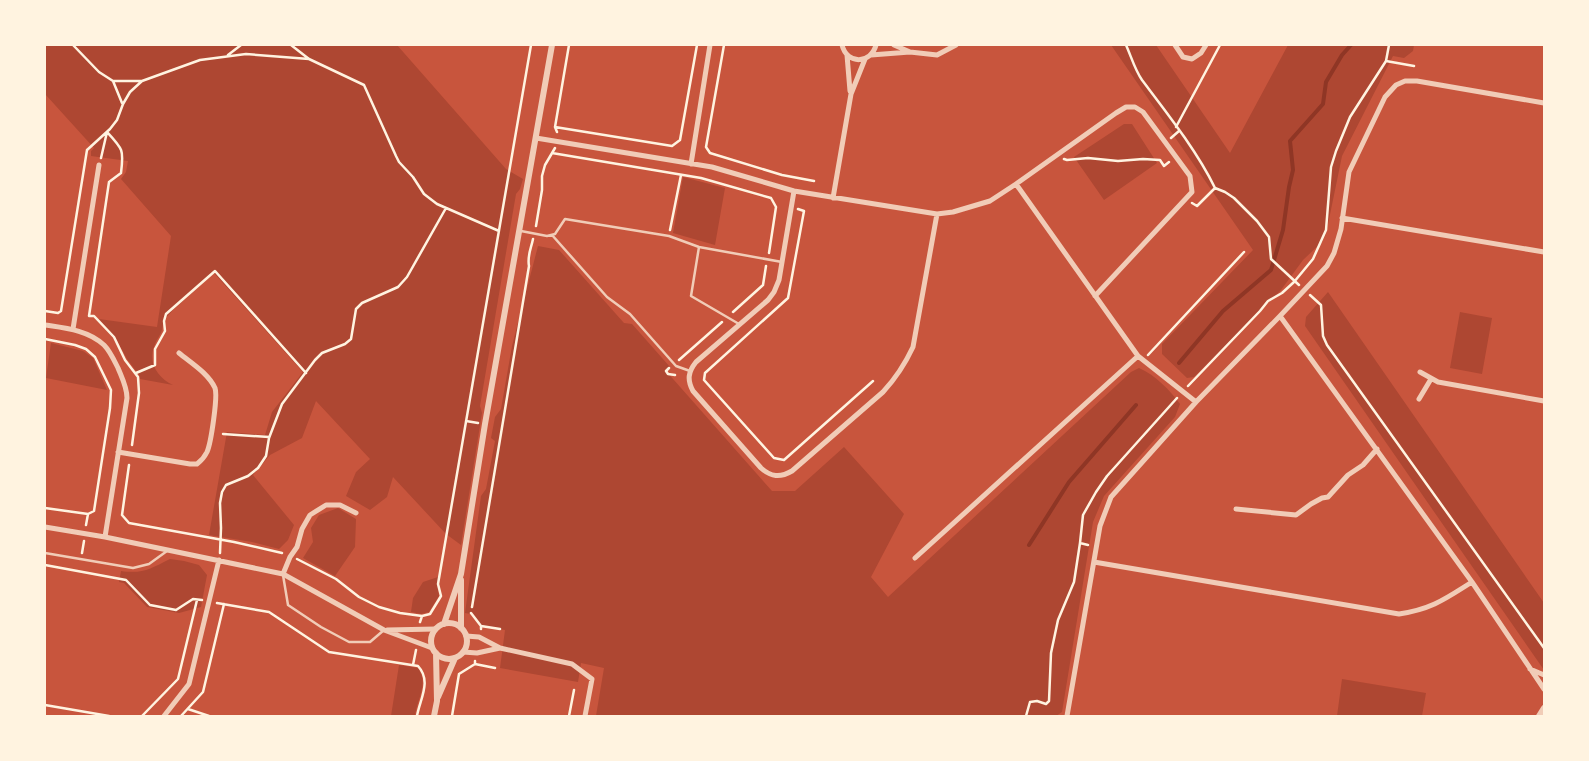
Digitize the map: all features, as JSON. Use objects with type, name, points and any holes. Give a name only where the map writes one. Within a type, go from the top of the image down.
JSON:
[{"type":"street","points":[[461,628],[461,574],[486,414],[552,45]]},
{"type":"street","points":[[691,164],[710,45]]},
{"type":"street","points":[[835,45],[843,47],[847,55],[851,94]]},
{"type":"street","points":[[871,55],[876,45]]},
{"type":"street","points":[[894,45],[910,52]]},
{"type":"street","points":[[847,55],[856,60],[871,55],[910,52],[937,55],[956,45]]},
{"type":"street","points":[[1175,45],[1183,56],[1192,59],[1201,53],[1206,45]]},
{"type":"street","points":[[833,198],[851,94],[866,58]]},
{"type":"street","points":[[1067,716],[1100,526],[1111,497],[1196,402],[1326,266],[1334,253],[1349,172],[1385,97],[1396,85],[1405,81],[1417,81],[1544,103]]},
{"type":"street","points":[[536,138],[712,167],[794,191],[937,214],[974,207],[990,201],[1126,107],[1136,107],[1143,112],[1190,176],[1192,192],[1095,296]]},
{"type":"street","points":[[73,328],[99,164]]},
{"type":"street","points":[[1016,184],[1138,356],[1196,402]]},
{"type":"street","points":[[794,191],[779,280],[774,292],[768,300],[696,362],[688,376],[689,384],[693,391],[761,468],[776,476],[784,476],[792,471],[883,392],[904,366],[913,346],[937,214]]},
{"type":"street","points":[[1342,218],[1544,252]]},
{"type":"street","points":[[1280,316],[1472,582],[1544,690]]},
{"type":"street","points":[[45,325],[73,328],[104,345],[111,354],[126,389],[127,398],[105,537]]},
{"type":"street","points":[[118,452],[197,464],[208,451],[216,390],[201,371],[179,354]]},
{"type":"street","points":[[915,558],[1138,356]]},
{"type":"street","points":[[1420,372],[1431,380],[1438,382],[1544,401]]},
{"type":"street","points":[[1419,399],[1431,380]]},
{"type":"street","points":[[1236,509],[1296,515],[1311,504],[1328,497],[1348,475],[1363,465],[1377,449]]},
{"type":"street","points":[[283,574],[290,557],[297,547],[302,528],[310,515],[326,506],[340,505],[356,513]]},
{"type":"street","points":[[45,527],[105,537],[283,574],[384,630],[417,642],[445,658],[455,658]]},
{"type":"street","points":[[164,716],[189,684],[219,560]]},
{"type":"street","points":[[1094,562],[1399,614],[1414,612],[1432,606],[1472,582]]},
{"type":"street","points":[[444,624],[461,574]]},
{"type":"street","points":[[434,716],[437,700],[455,658],[463,652],[467,641],[461,628],[454,624],[444,624],[436,629],[431,638],[434,651],[437,700]]},
{"type":"street","points":[[384,630],[436,629]]},
{"type":"street","points":[[466,636],[479,637],[500,648],[572,664],[581,670],[592,679],[585,716]]},
{"type":"street","points":[[463,652],[477,653],[500,648]]},
{"type":"street","points":[[1530,668],[1544,676]]},
{"type":"street","points":[[1539,716],[1544,709]]},
{"type":"lane","points":[[520,231],[547,236],[552,235],[555,234],[565,219],[669,236],[699,248],[782,262]]},
{"type":"lane","points":[[552,235],[607,297],[630,314],[676,366],[690,371]]},
{"type":"lane","points":[[699,248],[691,296],[740,324]]},
{"type":"lane","points":[[45,553],[133,568],[149,564],[168,550]]},
{"type":"lane","points":[[283,574],[288,605],[321,627],[349,642],[370,642],[384,630]]},
{"type":"path","points":[[73,45],[99,72],[113,81],[122,104]]},
{"type":"path","points":[[226,56],[241,45]]},
{"type":"path","points":[[291,45],[310,58],[364,84],[399,162],[413,177],[424,194],[437,204],[499,231]]},
{"type":"path","points":[[129,465],[122,515],[129,523],[221,539],[290,557],[336,579],[359,597],[379,607],[400,613],[422,616],[430,614],[441,596],[438,584],[531,45]]},
{"type":"path","points":[[500,629],[481,626],[470,613],[529,266],[528,257],[532,248],[542,190],[542,176],[545,165],[560,142],[555,127],[569,45]]},
{"type":"path","points":[[555,127],[672,146],[680,140],[697,45]]},
{"type":"path","points":[[724,45],[706,147],[710,153],[782,175],[814,181]]},
{"type":"path","points":[[1126,45],[1141,79],[1176,127],[1215,188],[1234,198],[1257,221],[1269,237],[1271,258],[1277,266],[1321,305],[1323,336],[1327,345],[1544,648]]},
{"type":"path","points":[[1176,127],[1220,45]]},
{"type":"path","points":[[1026,716],[1030,702],[1037,701],[1046,704],[1049,701],[1050,653],[1058,620],[1074,582],[1083,515],[1107,476],[1172,406],[1182,391],[1198,377],[1268,300],[1282,293],[1313,259],[1326,230],[1331,168],[1336,151],[1350,117],[1357,109],[1386,61],[1388,45]]},
{"type":"path","points":[[113,81],[142,81],[200,60],[226,56],[275,55],[310,58]]},
{"type":"path","points":[[1386,61],[1414,66]]},
{"type":"path","points":[[45,311],[58,313],[61,311],[87,150],[117,120],[122,104],[130,92],[142,81]]},
{"type":"path","points":[[99,164],[107,132]]},
{"type":"path","points":[[107,132],[120,146],[123,156],[120,173],[109,182],[89,316],[94,316],[114,337],[126,360],[138,377],[139,393],[132,446]]},
{"type":"path","points":[[1055,156],[1067,160],[1088,158],[1118,161],[1160,160],[1164,166],[1176,157]]},
{"type":"path","points":[[669,236],[680,175]]},
{"type":"path","points":[[1187,199],[1197,206],[1215,188]]},
{"type":"path","points":[[219,560],[221,539],[220,503],[222,492],[226,486],[248,476],[258,468],[266,456],[270,437],[282,404],[322,353],[345,344],[350,339],[356,309],[362,303],[398,287],[407,277],[446,208]]},
{"type":"path","points":[[804,211],[788,298],[705,373],[704,380],[774,458],[784,460],[874,381]]},
{"type":"path","points":[[1143,360],[1244,252]]},
{"type":"path","points":[[136,374],[155,365],[155,349],[165,331],[164,318],[166,314],[214,271],[306,373]]},
{"type":"path","points":[[45,339],[86,349],[96,357],[111,390],[110,408],[94,511],[88,514],[45,508]]},
{"type":"path","points":[[224,434],[270,437]]},
{"type":"path","points":[[1080,543],[1096,546]]},
{"type":"path","points":[[45,565],[126,580],[150,605],[176,610],[193,598],[269,612],[328,652],[418,666],[425,675],[422,701],[417,716]]},
{"type":"path","points":[[142,716],[178,678],[197,600]]},
{"type":"path","points":[[181,716],[203,692],[224,604]]},
{"type":"path","points":[[419,629],[422,616]]},
{"type":"path","points":[[479,637],[481,626]]},
{"type":"path","points":[[413,665],[417,642]]},
{"type":"path","points":[[475,664],[477,653]]},
{"type":"path","points":[[452,716],[459,674],[475,664],[495,668]]},
{"type":"path","points":[[569,716],[574,690]]},
{"type":"path","points":[[45,705],[109,716]]},
{"type":"path","points":[[188,708],[209,716]]},
{"type":"shaded area","points":[[45,45],[397,45],[506,169],[523,179],[520,189],[516,194],[480,406],[482,413],[461,545],[446,534],[393,477],[387,497],[370,510],[346,496],[356,472],[370,459],[316,401],[302,438],[270,455],[253,475],[294,525],[288,540],[279,549],[252,542],[209,535],[227,432],[265,435],[272,412],[303,372],[214,273],[163,321],[161,332],[152,353],[152,359],[159,374],[173,385],[140,379],[115,337],[99,319],[157,327],[171,236],[121,179],[126,172],[128,161],[91,156],[91,151],[94,148],[45,94]]},
{"type":"shaded area","points":[[1111,45],[1156,45],[1230,153],[1288,45],[1414,45],[1413,51],[1404,58],[1393,56],[1342,156],[1326,234],[1322,242],[1303,260],[1281,290],[1194,377],[1187,378],[1162,354],[1162,344],[1253,250]]},
{"type":"shaded area","points":[[1124,124],[1132,124],[1157,163],[1104,200],[1074,157]]},
{"type":"shaded area","points":[[683,177],[725,188],[715,245],[673,233]]},
{"type":"shaded area","points":[[538,246],[559,250],[624,323],[632,324],[670,367],[666,371],[772,491],[795,491],[844,447],[904,514],[871,577],[888,597],[1131,372],[1139,368],[1162,383],[1180,404],[1175,417],[1104,496],[1093,522],[1062,712],[1056,716],[596,716],[604,668],[581,663],[578,682],[500,668],[505,630],[481,626],[471,614],[465,613],[481,496],[486,489],[495,441],[491,438],[495,417],[501,409],[512,346]]},
{"type":"shaded area","points":[[1328,292],[1544,603],[1544,670],[1305,326],[1306,317]]},
{"type":"shaded area","points":[[1460,312],[1492,318],[1482,374],[1450,368]]},
{"type":"shaded area","points":[[51,343],[83,351],[93,358],[107,390],[46,378]]},
{"type":"shaded area","points":[[338,508],[356,519],[355,547],[335,576],[303,558],[313,542],[311,528],[319,515]]},
{"type":"shaded area","points":[[170,559],[199,565],[207,575],[201,607],[179,613],[147,607],[124,583],[119,582],[121,571],[135,572],[146,570]]},
{"type":"shaded area","points":[[438,577],[439,596],[429,612],[421,614],[411,612],[413,598],[423,582]]},
{"type":"shaded area","points":[[399,665],[418,668],[421,674],[422,686],[415,716],[391,716]]},
{"type":"shaded area","points":[[1342,679],[1426,693],[1422,716],[1337,716]]},
{"type":"waterway","points":[[1179,363],[1223,311],[1271,270],[1283,230],[1293,170],[1290,141],[1323,104],[1326,82],[1342,55],[1351,45]]},
{"type":"waterway","points":[[1029,545],[1069,482],[1136,405]]}]
